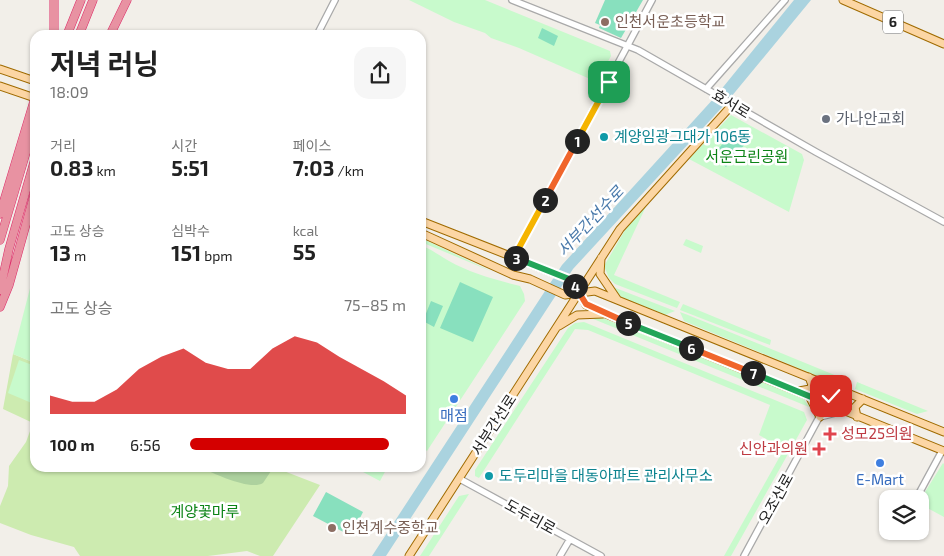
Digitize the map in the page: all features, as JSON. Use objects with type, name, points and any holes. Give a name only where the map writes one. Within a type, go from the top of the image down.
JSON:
[{"type":"highway","points":[[54,0],[54,30]]},
{"type":"highway","points":[[69,30],[82,0]]},
{"type":"highway","points":[[81,30],[93,0]]},
{"type":"highway","points":[[112,30],[127,0]]},
{"type":"highway","points":[[0,240],[30,113]]},
{"type":"highway","points":[[0,214],[30,135]]},
{"type":"highway","points":[[0,290],[30,174]]},
{"type":"highway","points":[[0,307],[9,285],[30,210]]},
{"type":"main road","name":"6","points":[[843,0],[944,44]]},
{"type":"main road","points":[[0,69],[30,79]]},
{"type":"main road","points":[[0,86],[30,96]]},
{"type":"main road","name":"서부간선로","points":[[409,556],[627,219],[730,104]]},
{"type":"main road","points":[[426,223],[574,281],[578,293],[586,304],[606,314],[943,451]]},
{"type":"main road","points":[[426,235],[513,275],[565,294],[595,291],[944,432]]},
{"type":"main road","points":[[601,257],[600,274],[604,283],[619,302]]},
{"type":"main road","points":[[555,330],[577,315],[606,314]]},
{"type":"main road","points":[[798,391],[810,389],[812,385],[809,377]]},
{"type":"main road","points":[[809,396],[820,417]]},
{"type":"main road","points":[[857,416],[855,407],[863,399]]},
{"type":"street","points":[[320,30],[335,0]]},
{"type":"street","name":"효서로","points":[[512,0],[628,46],[944,222]]},
{"type":"street","points":[[514,257],[652,0]]},
{"type":"street","points":[[709,91],[785,0]]},
{"type":"street","name":"오조산로","points":[[744,556],[835,388]]},
{"type":"street","points":[[820,417],[843,411]]},
{"type":"street","points":[[921,490],[943,451]]},
{"type":"street","name":"도두리로","points":[[460,479],[601,556]]},
{"type":"street","points":[[560,556],[570,539]]},
{"type":"green space","points":[[409,0],[485,0],[610,51],[611,56],[597,82],[491,38],[485,33],[454,22]]},
{"type":"green space","points":[[605,0],[643,0],[621,38],[599,28],[600,25],[595,23]]},
{"type":"green space","points":[[542,28],[558,36],[554,46],[538,38]]},
{"type":"green space","name":"서운근린공원","points":[[731,115],[802,154],[804,160],[789,212],[689,159]]},
{"type":"green space","points":[[732,133],[745,144],[726,167],[713,155]]},
{"type":"green space","points":[[648,202],[614,275],[680,302],[677,308],[615,284],[609,278],[604,266],[628,225]]},
{"type":"green space","points":[[686,239],[703,246],[701,253],[683,245]]},
{"type":"green space","points":[[426,240],[493,272],[426,244]]},
{"type":"green space","points":[[426,248],[466,269],[520,286],[525,301],[427,451]]},
{"type":"green space","points":[[460,282],[493,297],[473,342],[440,328]]},
{"type":"green space","points":[[613,287],[675,311],[665,315],[621,297],[613,292]]},
{"type":"green space","points":[[30,288],[30,361],[13,354]]},
{"type":"green space","points":[[431,301],[443,306],[434,327],[426,323],[426,314]]},
{"type":"green space","points":[[683,304],[771,340],[770,345],[680,310]]},
{"type":"green space","points":[[680,312],[837,376],[830,381],[684,321]]},
{"type":"green space","points":[[592,315],[646,334],[802,396],[809,407],[586,316]]},
{"type":"green space","points":[[584,322],[804,412],[807,420],[731,556],[724,556],[784,449],[759,435],[770,405],[588,330],[575,329],[479,478],[475,476],[475,470],[568,328],[575,323]]},
{"type":"green space","name":"계양꽃마루","points":[[13,354],[30,361],[30,422],[3,409]]},
{"type":"green space","points":[[19,360],[30,364],[30,402],[8,393]]},
{"type":"green space","points":[[857,382],[928,411],[917,414],[855,389]]},
{"type":"green space","name":"계양꽃마루","points":[[30,431],[30,472],[286,472],[320,485],[273,556],[260,556],[247,551],[208,556],[80,556],[74,547],[31,535],[0,523],[0,506],[8,486],[9,466],[26,442]]},
{"type":"green space","points":[[943,463],[944,517],[929,509],[929,490],[926,490]]},
{"type":"green space","points":[[211,472],[270,472],[263,483],[257,485],[233,481]]},
{"type":"green space","points":[[363,472],[385,472],[380,481]]},
{"type":"green space","points":[[326,492],[363,512],[351,536],[313,516]]},
{"type":"green space","points":[[469,494],[429,556],[420,556],[459,496]]},
{"type":"water","points":[[794,0],[811,0],[726,103],[573,269],[386,556],[372,556],[562,265],[715,97]]},
{"type":"place","name":"인천서운초등학교","points":[[605,22]]},
{"type":"place","name":"가나안교회","points":[[826,119]]},
{"type":"place","name":"계양임광그대가 106동","points":[[604,137]]},
{"type":"place","name":"매점","points":[[454,399]]},
{"type":"place","name":"성모25의원","points":[[830,434]]},
{"type":"place","name":"신안과의원","points":[[819,449]]},
{"type":"place","name":"E-Mart","points":[[880,463]]},
{"type":"place","name":"도두리마을 대동아파트 관리사무소","points":[[489,476]]},
{"type":"place","name":"인천계수중학교","points":[[332,528]]},
{"type":"route","points":[[609,82],[514,257],[574,281],[578,293],[586,304],[606,314],[827,404],[831,396]]},
{"type":"water label","name":"서부간선수로","points":[[590,221]]}]
